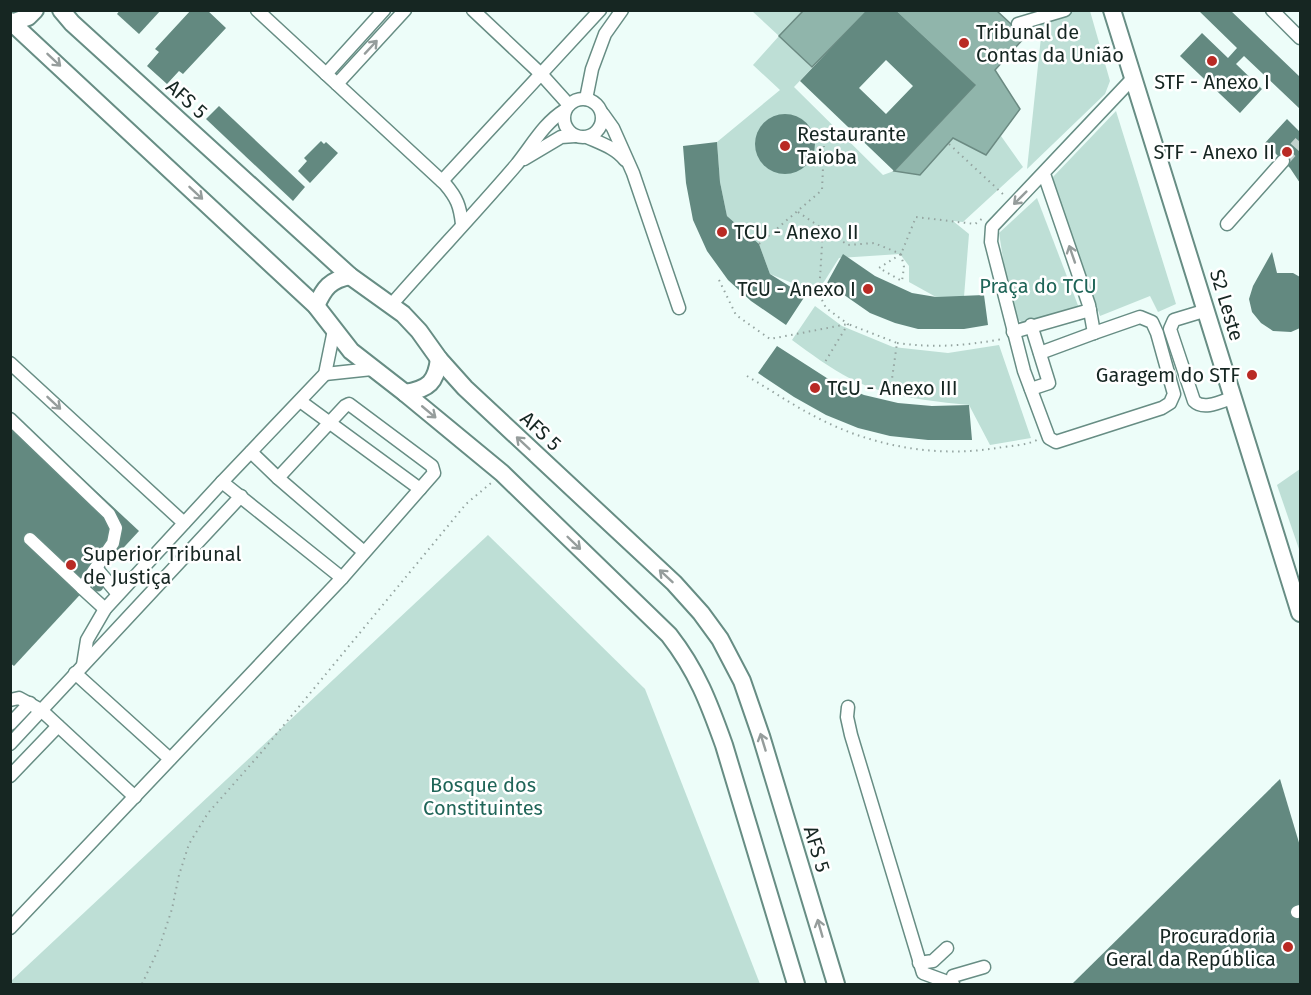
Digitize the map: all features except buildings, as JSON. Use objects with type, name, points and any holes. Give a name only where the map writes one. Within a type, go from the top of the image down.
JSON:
[{"type":"main road","points":[[12,21],[28,17],[35,10]]},
{"type":"main road","name":"AFS 5","points":[[61,10],[87,37],[350,276],[392,304],[419,331],[439,359],[465,388],[674,583],[701,613],[720,639],[742,681],[761,736],[836,984]]},
{"type":"main road","name":"S2 Leste","points":[[1112,10],[1299,605]]},
{"type":"main road","points":[[12,21],[316,306],[351,351],[502,473],[669,635],[688,660],[710,706],[724,745],[796,984]]},
{"type":"main road","points":[[316,306],[327,285],[336,279],[350,276]]},
{"type":"main road","points":[[405,393],[417,391],[429,385],[437,372],[439,359]]},
{"type":"lane","points":[[257,10],[442,181],[457,198],[462,224]]},
{"type":"lane","points":[[326,74],[384,10]]},
{"type":"lane","points":[[337,84],[405,10]]},
{"type":"lane","points":[[473,10],[542,75],[567,107],[564,122],[570,132],[604,144],[622,155],[633,173]]},
{"type":"lane","points":[[442,181],[600,10]]},
{"type":"lane","points":[[586,99],[592,69],[605,34],[622,10]]},
{"type":"lane","points":[[1018,24],[1065,10]]},
{"type":"lane","points":[[1272,10],[1300,38]]},
{"type":"lane","points":[[1040,353],[1094,333],[1146,318],[1152,322],[1157,333],[1173,394],[1170,403],[1056,442],[1049,438],[1013,332],[991,242],[995,222],[1044,174],[1134,77]]},
{"type":"lane","points":[[392,304],[518,163],[553,117],[579,99],[586,99],[597,104],[613,128],[633,173],[679,308]]},
{"type":"lane","points":[[518,163],[561,137],[593,135],[601,127],[603,114]]},
{"type":"lane","points":[[1227,224],[1282,161]]},
{"type":"lane","points":[[1044,174],[1090,310],[1094,333]]},
{"type":"lane","points":[[1013,332],[1090,310]]},
{"type":"lane","points":[[1207,310],[1174,320],[1170,329],[1194,401],[1204,406],[1234,397]]},
{"type":"lane","points":[[1031,325],[1049,383],[1031,389]]},
{"type":"lane","points":[[79,669],[87,640],[105,609],[326,374],[334,330]]},
{"type":"lane","points":[[10,363],[184,523]]},
{"type":"lane","points":[[326,374],[372,369]]},
{"type":"lane","points":[[300,401],[420,489]]},
{"type":"lane","points":[[10,928],[342,578],[434,473],[432,466],[353,406],[345,406],[278,478]]},
{"type":"lane","points":[[10,419],[109,514],[116,528],[113,543],[82,588]]},
{"type":"lane","points":[[251,452],[364,552]]},
{"type":"lane","points":[[222,482],[342,578]]},
{"type":"lane","points":[[10,724],[36,707],[79,669],[242,496]]},
{"type":"lane","points":[[30,539],[105,609]]},
{"type":"lane","points":[[96,568],[118,594]]},
{"type":"lane","points":[[79,669],[170,759]]},
{"type":"lane","points":[[10,700],[19,698],[36,707],[135,797]]},
{"type":"lane","points":[[10,744],[36,707]]},
{"type":"lane","points":[[848,707],[850,735],[922,974]]},
{"type":"lane","points":[[10,776],[58,726]]},
{"type":"lane","points":[[922,974],[947,948]]},
{"type":"lane","points":[[922,974],[953,980],[984,967]]},
{"type":"path","points":[[949,144],[1008,199]]},
{"type":"path","points":[[759,244],[822,190],[824,146]]},
{"type":"path","points":[[798,212],[848,245],[874,243],[901,254]]},
{"type":"path","points":[[901,254],[879,268],[902,281],[904,267],[901,254],[916,217],[975,224],[984,218]]},
{"type":"path","points":[[823,230],[819,294],[826,308],[848,324],[897,343],[928,347],[964,346],[1002,339],[1006,350]]},
{"type":"path","points":[[719,280],[736,315],[770,339],[848,324]]},
{"type":"path","points":[[825,362],[848,324]]},
{"type":"path","points":[[891,386],[897,343]]},
{"type":"path","points":[[747,376],[838,428],[885,444],[951,453],[1037,441]]},
{"type":"path","points":[[142,984],[159,948],[172,909],[189,843],[208,813],[466,504],[502,473]]},
{"type":"green space","points":[[752,11],[803,11],[779,36]]},
{"type":"green space","points":[[1038,11],[1090,11],[1110,81],[1105,94],[1027,169],[1041,37]]},
{"type":"green space","points":[[779,36],[812,68],[794,87],[883,175],[894,171],[920,175],[953,138],[986,155],[1001,136],[1023,167],[963,222],[953,221],[969,234],[964,297],[936,297],[909,282],[909,266],[900,254],[839,258],[817,293],[770,274],[759,244],[727,216],[720,182],[717,142],[780,90],[753,65]]},
{"type":"green space","points":[[1116,111],[1176,304],[1158,312],[1150,296],[1100,316],[1052,178]]},
{"type":"green space","name":"Praça do TCU","points":[[1037,198],[1079,308],[1026,325],[1012,316],[999,233]]},
{"type":"green space","points":[[815,306],[842,326],[893,347],[948,353],[999,345],[1031,438],[990,445],[969,405],[924,400],[879,390],[851,379],[813,356],[792,340]]},
{"type":"green space","points":[[1300,469],[1300,552],[1277,485]]},
{"type":"green space","name":"Bosque dos Constituintes","points":[[488,535],[645,689],[760,984],[11,984],[11,981]]},
{"type":"shaded area","points":[[803,11],[867,11],[812,67],[779,36]]},
{"type":"shaded area","points":[[895,11],[997,11],[1025,37],[995,70],[1020,109],[986,155],[953,138],[920,175],[894,171],[975,85]]},
{"type":"tunnel","points":[[1283,161],[1300,142]]},
{"type":"place","name":"Tribunal de Contas da União","points":[[964,43]]},
{"type":"place","name":"STF - Anexo I","points":[[1212,61]]},
{"type":"place","name":"Restaurante Taioba","points":[[785,146]]},
{"type":"place","name":"STF - Anexo II","points":[[1287,152]]},
{"type":"place","name":"TCU - Anexo II","points":[[722,232]]},
{"type":"place","name":"TCU - Anexo I","points":[[868,289]]},
{"type":"place","name":"Garagem do STF","points":[[1252,375]]},
{"type":"place","name":"TCU - Anexo III","points":[[815,388]]},
{"type":"place","name":"Superior Tribunal de Justiça","points":[[71,565]]},
{"type":"place","name":"Procuradoria Geral da República","points":[[1288,947]]}]
